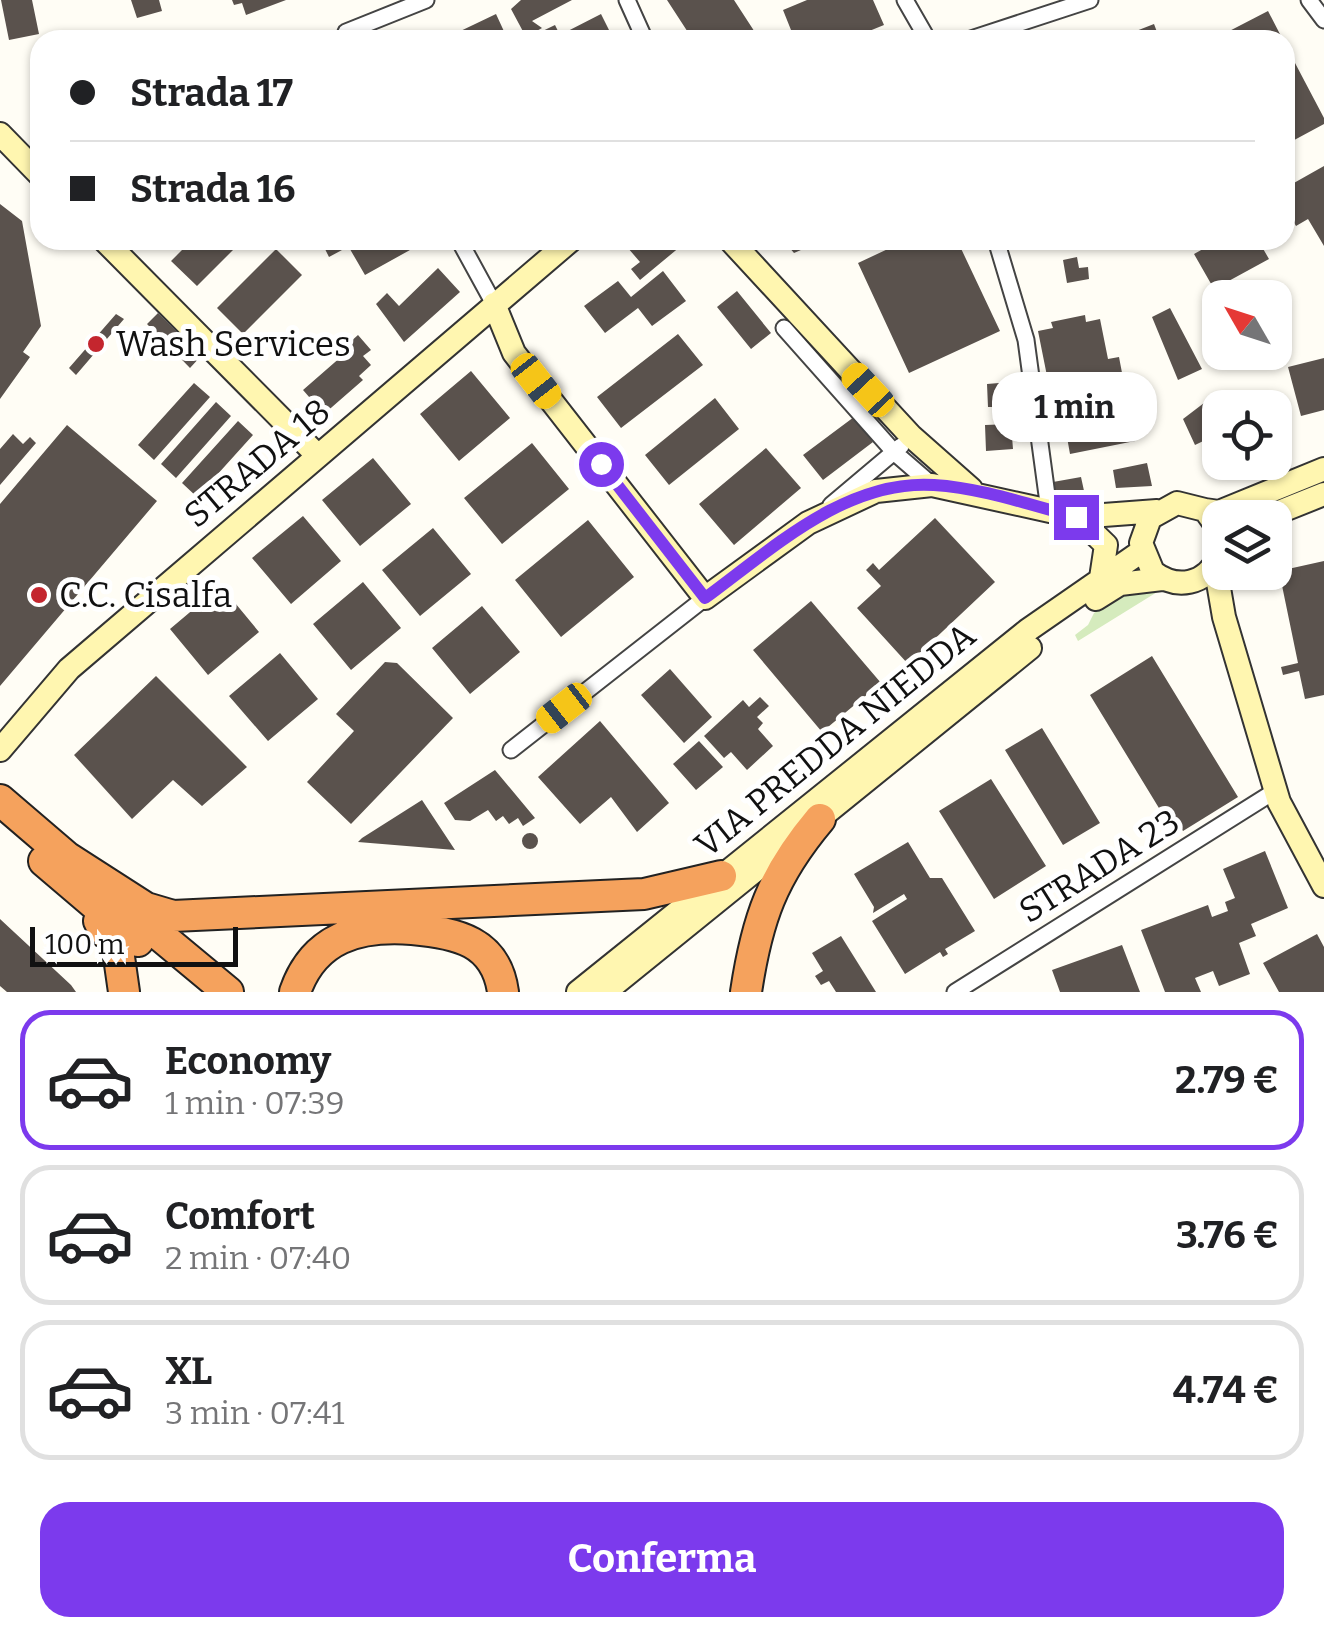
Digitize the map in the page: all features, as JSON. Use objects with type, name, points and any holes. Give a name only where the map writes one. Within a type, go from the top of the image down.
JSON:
[{"type":"highway","points":[[0,800],[58,862],[198,992]]},
{"type":"highway","points":[[746,992],[764,905],[791,853],[820,819]]},
{"type":"highway","points":[[0,823],[58,862],[228,992]]},
{"type":"highway","points":[[58,862],[146,908],[173,916],[644,894],[721,876]]},
{"type":"highway","points":[[58,862],[118,950],[124,992]]},
{"type":"highway","points":[[294,992],[302,970],[320,949],[348,933],[380,927],[457,932],[482,947],[501,973],[503,992]]},
{"type":"street","points":[[361,30],[426,0]]},
{"type":"street","points":[[627,0],[640,30]]},
{"type":"street","points":[[905,0],[922,30]]},
{"type":"street","points":[[998,30],[1090,0]]},
{"type":"street","points":[[1310,0],[1324,20]]},
{"type":"street","points":[[0,134],[30,165]]},
{"type":"street","points":[[114,250],[318,456]]},
{"type":"street","points":[[464,250],[494,304],[514,353],[705,598]]},
{"type":"street","name":"STRADA 18","points":[[0,750],[69,669],[558,250]]},
{"type":"street","points":[[738,250],[904,451]]},
{"type":"street","points":[[999,250],[1026,340],[1050,510]]},
{"type":"street","points":[[784,328],[904,451],[941,479],[1076,517],[1157,511],[1177,502],[1202,509]]},
{"type":"street","points":[[453,341],[484,338],[514,353]]},
{"type":"street","points":[[511,750],[705,598],[904,451]]},
{"type":"street","points":[[1248,500],[1324,469]]},
{"type":"street","points":[[808,522],[876,492],[941,479]]},
{"type":"street","points":[[1292,507],[1324,494]]},
{"type":"street","points":[[1142,543],[1157,511]]},
{"type":"street","points":[[1111,514],[1142,543],[1146,562],[1224,618]]},
{"type":"street","points":[[1076,517],[1106,545],[1101,578]]},
{"type":"street","name":"VIA PREDDA NIEDDA","points":[[578,992],[1142,543]]},
{"type":"street","name":"VIA PREDDA NIEDDA","points":[[606,992],[1056,626],[1120,584],[1202,577]]},
{"type":"street","points":[[1221,590],[1224,618],[1276,791],[1324,886]]},
{"type":"street","name":"STRADA 23","points":[[955,992],[1276,791]]},
{"type":"green space","points":[[1135,589],[1162,589],[1078,641],[1075,635],[1088,625],[1094,613]]},
{"type":"building","points":[[1,0],[32,0],[38,30],[9,40]]},
{"type":"building","points":[[131,0],[159,0],[162,11],[137,18]]},
{"type":"building","points":[[232,0],[286,0],[246,15],[242,3],[234,5]]},
{"type":"building","points":[[521,0],[572,0],[532,21],[542,28],[538,30],[522,30],[511,9]]},
{"type":"building","points":[[667,0],[734,0],[754,30],[686,30]]},
{"type":"building","points":[[807,0],[873,0],[884,25],[872,30],[791,30],[783,10]]},
{"type":"building","points":[[1268,11],[1278,30],[1231,30]]},
{"type":"building","points":[[496,14],[503,30],[463,30]]},
{"type":"building","points":[[601,14],[609,30],[570,30]]},
{"type":"building","points":[[1295,63],[1324,118],[1324,124],[1295,140]]},
{"type":"building","points":[[1324,166],[1324,246],[1308,219],[1295,224],[1295,182]]},
{"type":"building","points":[[0,204],[22,221],[41,326],[23,352],[30,357],[0,399]]},
{"type":"building","points":[[182,250],[233,250],[197,286],[171,261]]},
{"type":"building","points":[[275,250],[302,275],[243,334],[217,308]]},
{"type":"building","points":[[350,250],[410,250],[365,275]]},
{"type":"building","points":[[630,250],[676,250],[640,280],[631,269],[640,262]]},
{"type":"building","points":[[886,250],[962,250],[1000,331],[909,373],[858,263]]},
{"type":"building","points":[[1201,250],[1264,250],[1269,259],[1230,280],[1209,280],[1194,254]]},
{"type":"building","points":[[1077,257],[1079,268],[1088,267],[1089,279],[1067,283],[1063,260]]},
{"type":"building","points":[[438,268],[460,292],[404,342],[376,304],[387,293],[399,306]]},
{"type":"building","points":[[663,271],[686,301],[652,326],[638,308],[605,333],[584,306],[618,281],[631,297]]},
{"type":"building","points":[[737,291],[771,333],[751,349],[717,307]]},
{"type":"building","points":[[1170,308],[1202,369],[1178,380],[1152,317]]},
{"type":"building","points":[[158,313],[201,356],[190,368],[147,324]]},
{"type":"building","name":"Wash Services","points":[[116,314],[124,319],[76,375],[69,368]]},
{"type":"building","points":[[1085,315],[1086,322],[1100,319],[1108,359],[1119,357],[1135,441],[1070,454],[1065,426],[1057,428],[1056,419],[1063,418],[1061,410],[1054,411],[1038,331],[1053,328],[1051,322]]},
{"type":"building","points":[[678,334],[703,365],[621,428],[597,397]]},
{"type":"building","points":[[358,335],[371,350],[363,356],[371,365],[359,376],[363,380],[324,414],[303,390],[342,356],[339,352]]},
{"type":"building","points":[[1324,358],[1324,410],[1301,416],[1289,370]]},
{"type":"building","points":[[471,371],[510,418],[459,461],[420,414]]},
{"type":"building","points":[[194,383],[210,397],[154,460],[138,445]]},
{"type":"building","points":[[999,383],[1000,407],[988,407],[987,384]]},
{"type":"building","points":[[715,398],[739,429],[669,485],[645,455]]},
{"type":"building","points":[[216,402],[231,416],[176,478],[161,464]]},
{"type":"building","points":[[1202,405],[1202,442],[1195,445],[1183,419]]},
{"type":"building","points":[[854,417],[873,442],[823,480],[803,455]]},
{"type":"building","points":[[238,421],[253,435],[197,497],[182,483]]},
{"type":"building","points":[[1011,424],[1013,449],[986,451],[985,425]]},
{"type":"building","name":"C.C. Cisalfa","points":[[67,425],[157,501],[0,686],[0,504]]},
{"type":"building","points":[[13,434],[23,444],[30,437],[36,443],[0,485],[0,449]]},
{"type":"building","points":[[532,443],[569,489],[502,544],[464,498]]},
{"type":"building","points":[[766,448],[801,488],[734,545],[699,504]]},
{"type":"building","points":[[373,458],[411,504],[360,546],[322,500]]},
{"type":"building","points":[[1147,463],[1152,486],[1116,488],[1113,470]]},
{"type":"building","points":[[1081,477],[1086,500],[1055,494],[1053,482]]},
{"type":"building","points":[[303,516],[341,561],[291,604],[252,558]]},
{"type":"building","points":[[935,518],[995,582],[908,664],[857,608],[881,586],[866,570],[873,563],[879,570]]},
{"type":"building","points":[[588,520],[634,577],[561,637],[515,580]]},
{"type":"building","points":[[433,528],[471,574],[420,616],[382,570]]},
{"type":"building","points":[[1324,561],[1324,695],[1305,699],[1299,671],[1283,675],[1281,667],[1298,663],[1283,590],[1292,590],[1292,568]]},
{"type":"building","points":[[363,582],[401,628],[351,670],[313,624]]},
{"type":"building","points":[[221,586],[259,632],[208,675],[170,629]]},
{"type":"building","points":[[811,601],[881,683],[822,732],[753,650]]},
{"type":"building","points":[[482,606],[520,652],[470,694],[432,648]]},
{"type":"building","points":[[280,653],[318,699],[268,741],[229,696]]},
{"type":"building","points":[[1152,656],[1238,797],[1183,831],[1169,809],[1162,813],[1090,695]]},
{"type":"building","points":[[385,662],[397,663],[453,718],[351,824],[307,782],[354,731],[336,714]]},
{"type":"building","points":[[670,669],[712,717],[684,743],[641,695]]},
{"type":"building","points":[[156,676],[247,767],[202,806],[173,780],[132,819],[74,755]]},
{"type":"building","points":[[760,697],[769,706],[757,717],[763,723],[758,729],[773,746],[747,770],[731,752],[724,758],[704,736],[743,700],[749,707]]},
{"type":"building","points":[[600,721],[669,803],[637,832],[611,797],[580,824],[538,777]]},
{"type":"building","points":[[1042,728],[1100,823],[1063,845],[1005,750]]},
{"type":"building","points":[[699,741],[723,767],[696,790],[673,764]]},
{"type":"building","points":[[495,770],[535,818],[523,826],[518,818],[509,824],[503,816],[496,821],[488,810],[470,821],[455,820],[444,803]]},
{"type":"building","points":[[991,779],[1046,866],[994,899],[939,811]]},
{"type":"building","points":[[422,800],[455,850],[358,842],[362,838]]},
{"type":"building","points":[[530,833],[538,841],[530,849],[522,841]]},
{"type":"building","points":[[908,842],[930,878],[942,878],[975,931],[945,949],[948,954],[943,957],[940,952],[905,974],[872,921],[907,899],[904,894],[873,913],[874,907],[854,874]]},
{"type":"building","points":[[1265,851],[1288,908],[1251,924],[1256,936],[1239,943],[1250,974],[1219,986],[1213,971],[1195,978],[1201,992],[1165,992],[1141,930],[1208,905],[1212,917],[1228,911],[1225,902],[1235,898],[1223,869]]},
{"type":"building","points":[[0,919],[76,992],[7,992],[0,986]]},
{"type":"building","points":[[1317,934],[1324,947],[1324,992],[1279,992],[1263,963]]},
{"type":"building","points":[[841,936],[876,992],[836,992],[829,981],[821,985],[815,976],[823,971],[812,953]]},
{"type":"building","points":[[1122,945],[1140,992],[1060,992],[1052,970]]},
{"type":"place","name":"Wash Services","points":[[96,344]]},
{"type":"place","name":"C.C. Cisalfa","points":[[39,595]]},
{"type":"route","points":[[601,464],[705,598],[808,522],[876,492],[932,485],[974,491],[1076,517]]}]
